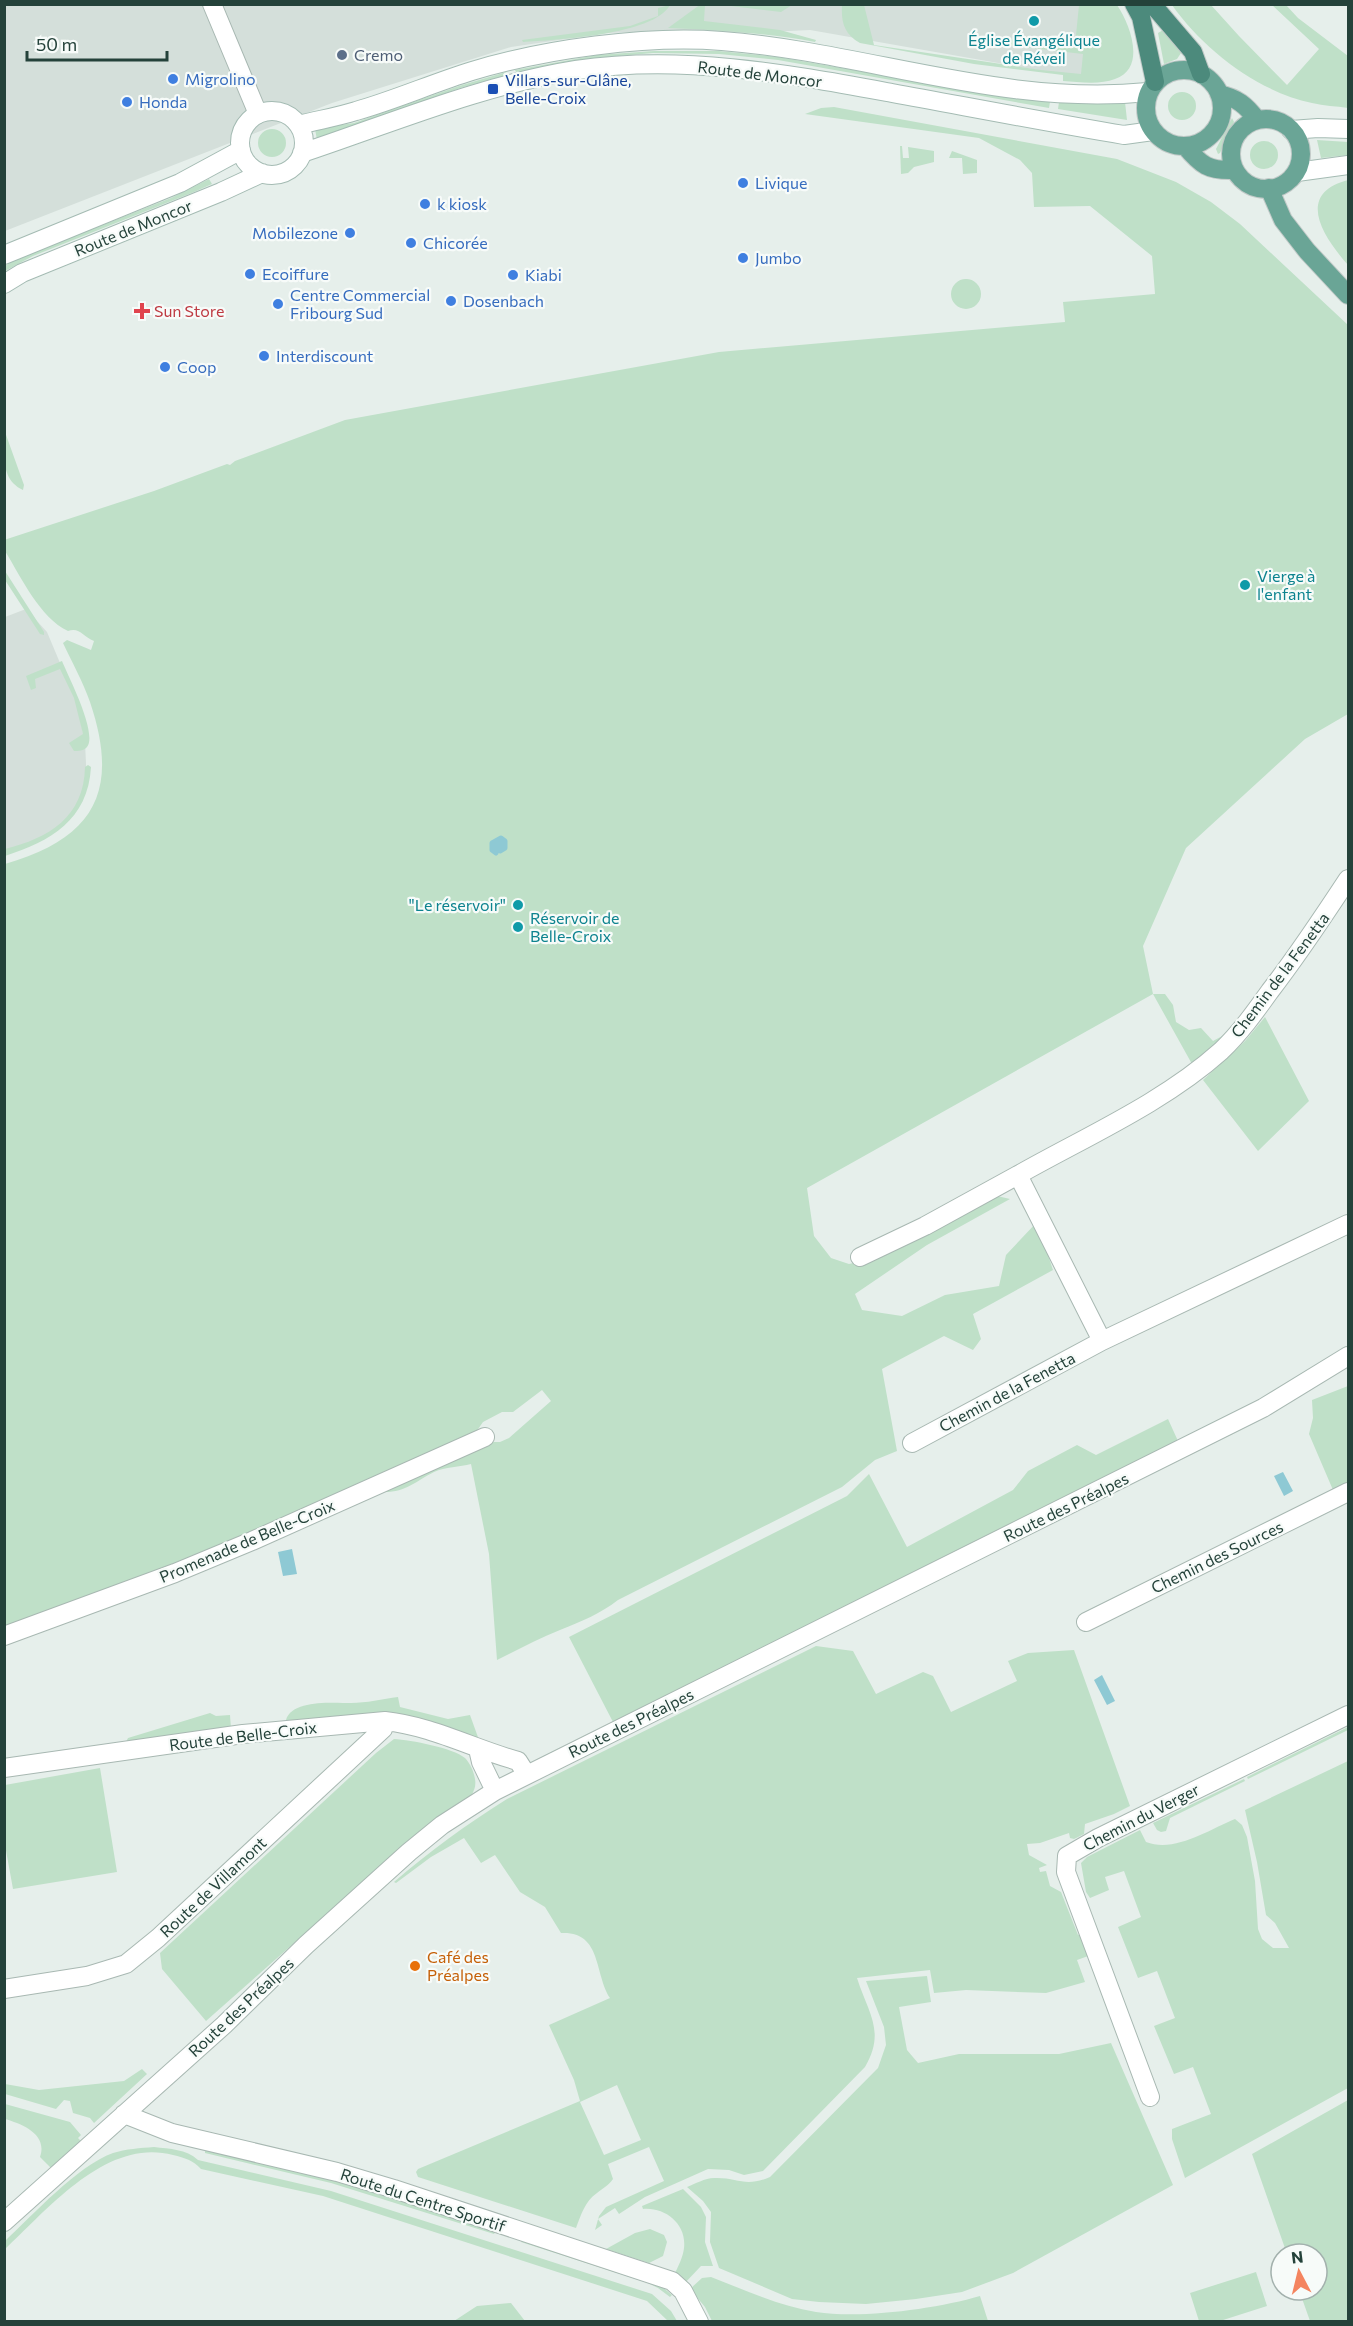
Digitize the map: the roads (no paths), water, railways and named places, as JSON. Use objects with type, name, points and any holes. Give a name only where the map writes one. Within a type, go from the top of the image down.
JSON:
[{"type":"highway","points":[[1134,4],[1141,17],[1152,87]]},
{"type":"highway","points":[[1152,4],[1193,52],[1201,74]]},
{"type":"main road","points":[[1177,70],[1190,70],[1201,74],[1214,83],[1219,94],[1221,114],[1213,133],[1205,140],[1185,146],[1173,145],[1161,139],[1153,131],[1147,119],[1145,106],[1152,87],[1165,74],[1177,70]]},
{"type":"main road","points":[[1219,94],[1233,97],[1245,105],[1257,120]]},
{"type":"main road","points":[[1269,119],[1283,123],[1292,130],[1301,151],[1300,164],[1290,180],[1269,188],[1257,188],[1242,180],[1234,170],[1231,157],[1234,138],[1248,123],[1269,119]]},
{"type":"main road","points":[[1185,146],[1199,162],[1216,171],[1234,170]]},
{"type":"main road","points":[[1269,188],[1283,220],[1307,251],[1348,296]]},
{"type":"street","points":[[212,4],[258,114]]},
{"type":"street","name":"Route de Moncor","points":[[299,125],[356,111],[473,71],[509,62],[584,47],[683,40],[722,41],[777,48],[973,84],[1055,94],[1113,96],[1152,87]]},
{"type":"street","name":"Route de Moncor","points":[[302,153],[513,83],[577,70],[628,66],[719,66],[797,76],[1124,135],[1153,131]]},
{"type":"street","points":[[273,111],[281,112],[292,117],[299,125],[304,141],[302,153],[294,166],[286,171],[270,174],[262,173],[248,164],[241,150],[242,132],[251,118],[273,111]]},
{"type":"street","points":[[1292,130],[1348,129]]},
{"type":"street","name":"Route de Moncor","points":[[4,255],[180,183],[241,150]]},
{"type":"street","points":[[1297,171],[1348,165]]},
{"type":"street","name":"Route de Moncor","points":[[4,284],[22,273],[262,173]]},
{"type":"street","name":"Chemin de la Fenetta","points":[[860,1257],[924,1226],[1018,1175],[1152,1100],[1193,1074],[1239,1034],[1300,951],[1348,879]]},
{"type":"street","points":[[1018,1175],[1102,1341]]},
{"type":"street","name":"Chemin de la Fenetta","points":[[912,1443],[1102,1341],[1348,1224]]},
{"type":"street","name":"Route des Préalpes","points":[[4,2222],[224,2025],[306,1945],[442,1825],[495,1791],[1253,1413],[1348,1356]]},
{"type":"street","name":"Promenade de Belle-Croix","points":[[4,1636],[175,1573],[485,1437]]},
{"type":"street","name":"Chemin des Sources","points":[[1086,1622],[1348,1492]]},
{"type":"street","name":"Chemin du Verger","points":[[1150,2097],[1066,1872],[1067,1856],[1080,1847],[1348,1715]]},
{"type":"street","name":"Route de Belle-Croix","points":[[4,1768],[243,1734],[386,1721],[438,1733],[483,1751],[518,1761],[527,1775]]},
{"type":"street","name":"Route de Villamont","points":[[4,1989],[87,1976],[126,1964],[158,1938],[383,1729],[386,1721]]},
{"type":"street","points":[[483,1751],[481,1762],[495,1791]]},
{"type":"street","name":"Route du Centre Sportif","points":[[124,2114],[172,2133],[337,2172],[400,2190],[672,2281],[683,2291],[699,2322]]},
{"type":"water","points":[[1283,1472],[1293,1491],[1284,1496],[1274,1476]]},
{"type":"water","points":[[292,1549],[297,1574],[283,1576],[278,1552]]},
{"type":"water","points":[[1102,1675],[1115,1701],[1107,1705],[1094,1680]]},
{"type":"waterway","points":[[496,853],[492,850],[492,843],[501,838],[505,841],[505,848],[500,851],[494,845],[498,841],[504,842],[499,849],[497,843],[502,844],[500,846]]},
{"type":"place","name":"Église Évangélique de Réveil","points":[[1034,21]]},
{"type":"place","name":"Cremo","points":[[342,55]]},
{"type":"place","name":"Migrolino","points":[[173,79]]},
{"type":"place","name":"Villars-sur-Glâne, Belle-Croix","points":[[493,89]]},
{"type":"place","name":"Honda","points":[[127,102]]},
{"type":"place","name":"Livique","points":[[743,183]]},
{"type":"place","name":"k kiosk","points":[[425,204]]},
{"type":"place","name":"Mobilezone","points":[[350,233]]},
{"type":"place","name":"Chicorée","points":[[411,243]]},
{"type":"place","name":"Jumbo","points":[[743,258]]},
{"type":"place","name":"Ecoiffure","points":[[250,274]]},
{"type":"place","name":"Kiabi","points":[[513,275]]},
{"type":"place","name":"Dosenbach","points":[[451,301]]},
{"type":"place","name":"Centre Commercial Fribourg Sud","points":[[278,304]]},
{"type":"place","name":"Sun Store","points":[[142,311]]},
{"type":"place","name":"Interdiscount","points":[[264,356]]},
{"type":"place","name":"Coop","points":[[165,367]]},
{"type":"place","name":"Vierge à l'enfant","points":[[1245,585]]},
{"type":"place","name":"\"Le réservoir\"","points":[[518,905]]},
{"type":"place","name":"Réservoir de Belle-Croix","points":[[518,927]]},
{"type":"place","name":"Café des Préalpes","points":[[415,1966]]}]
